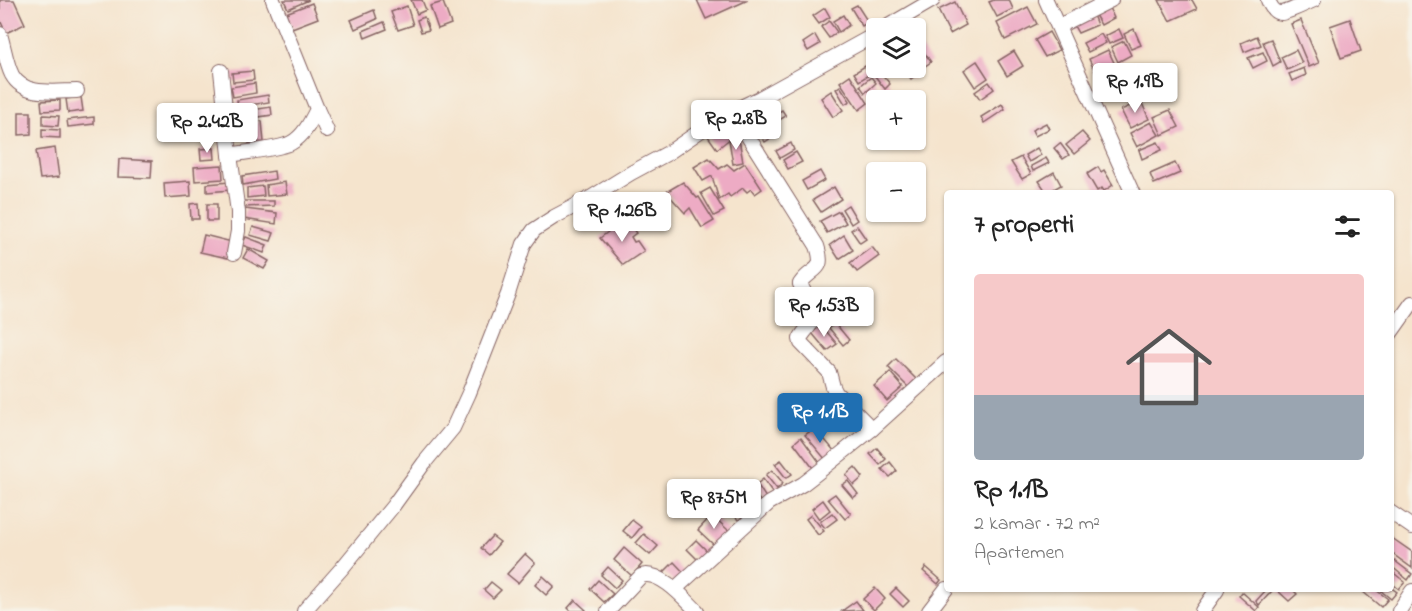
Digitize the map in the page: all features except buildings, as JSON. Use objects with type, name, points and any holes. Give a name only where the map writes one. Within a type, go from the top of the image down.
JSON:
[{"type":"street","points":[[273,0],[327,130]]},
{"type":"street","points":[[902,18],[933,0]]},
{"type":"street","points":[[1047,0],[1131,190]]},
{"type":"street","points":[[1059,26],[1111,0]]},
{"type":"street","points":[[1268,0],[1270,7],[1281,13],[1314,0]]},
{"type":"street","points":[[0,34],[12,75],[22,87],[35,91],[77,91]]},
{"type":"street","points":[[304,611],[388,512],[453,428],[508,294],[524,244],[534,230],[668,153],[722,116],[760,98],[866,40]]},
{"type":"street","points":[[221,71],[238,212],[238,231],[234,253]]},
{"type":"street","points":[[230,154],[291,144],[308,127],[317,109]]},
{"type":"street","points":[[732,111],[817,246],[821,258],[819,267],[800,284],[816,314],[802,334],[801,343],[829,372],[837,393],[872,429]]},
{"type":"street","points":[[1394,328],[1412,303]]},
{"type":"street","points":[[675,589],[769,503],[803,484],[872,429],[944,364]]},
{"type":"street","points":[[1394,515],[1412,527]]},
{"type":"street","points":[[608,611],[641,576],[646,574],[653,575],[675,589],[697,611]]},
{"type":"street","points":[[1399,611],[1412,591]]},
{"type":"street","points":[[929,611],[944,592]]},
{"type":"street","points":[[1202,611],[1216,592]]}]
